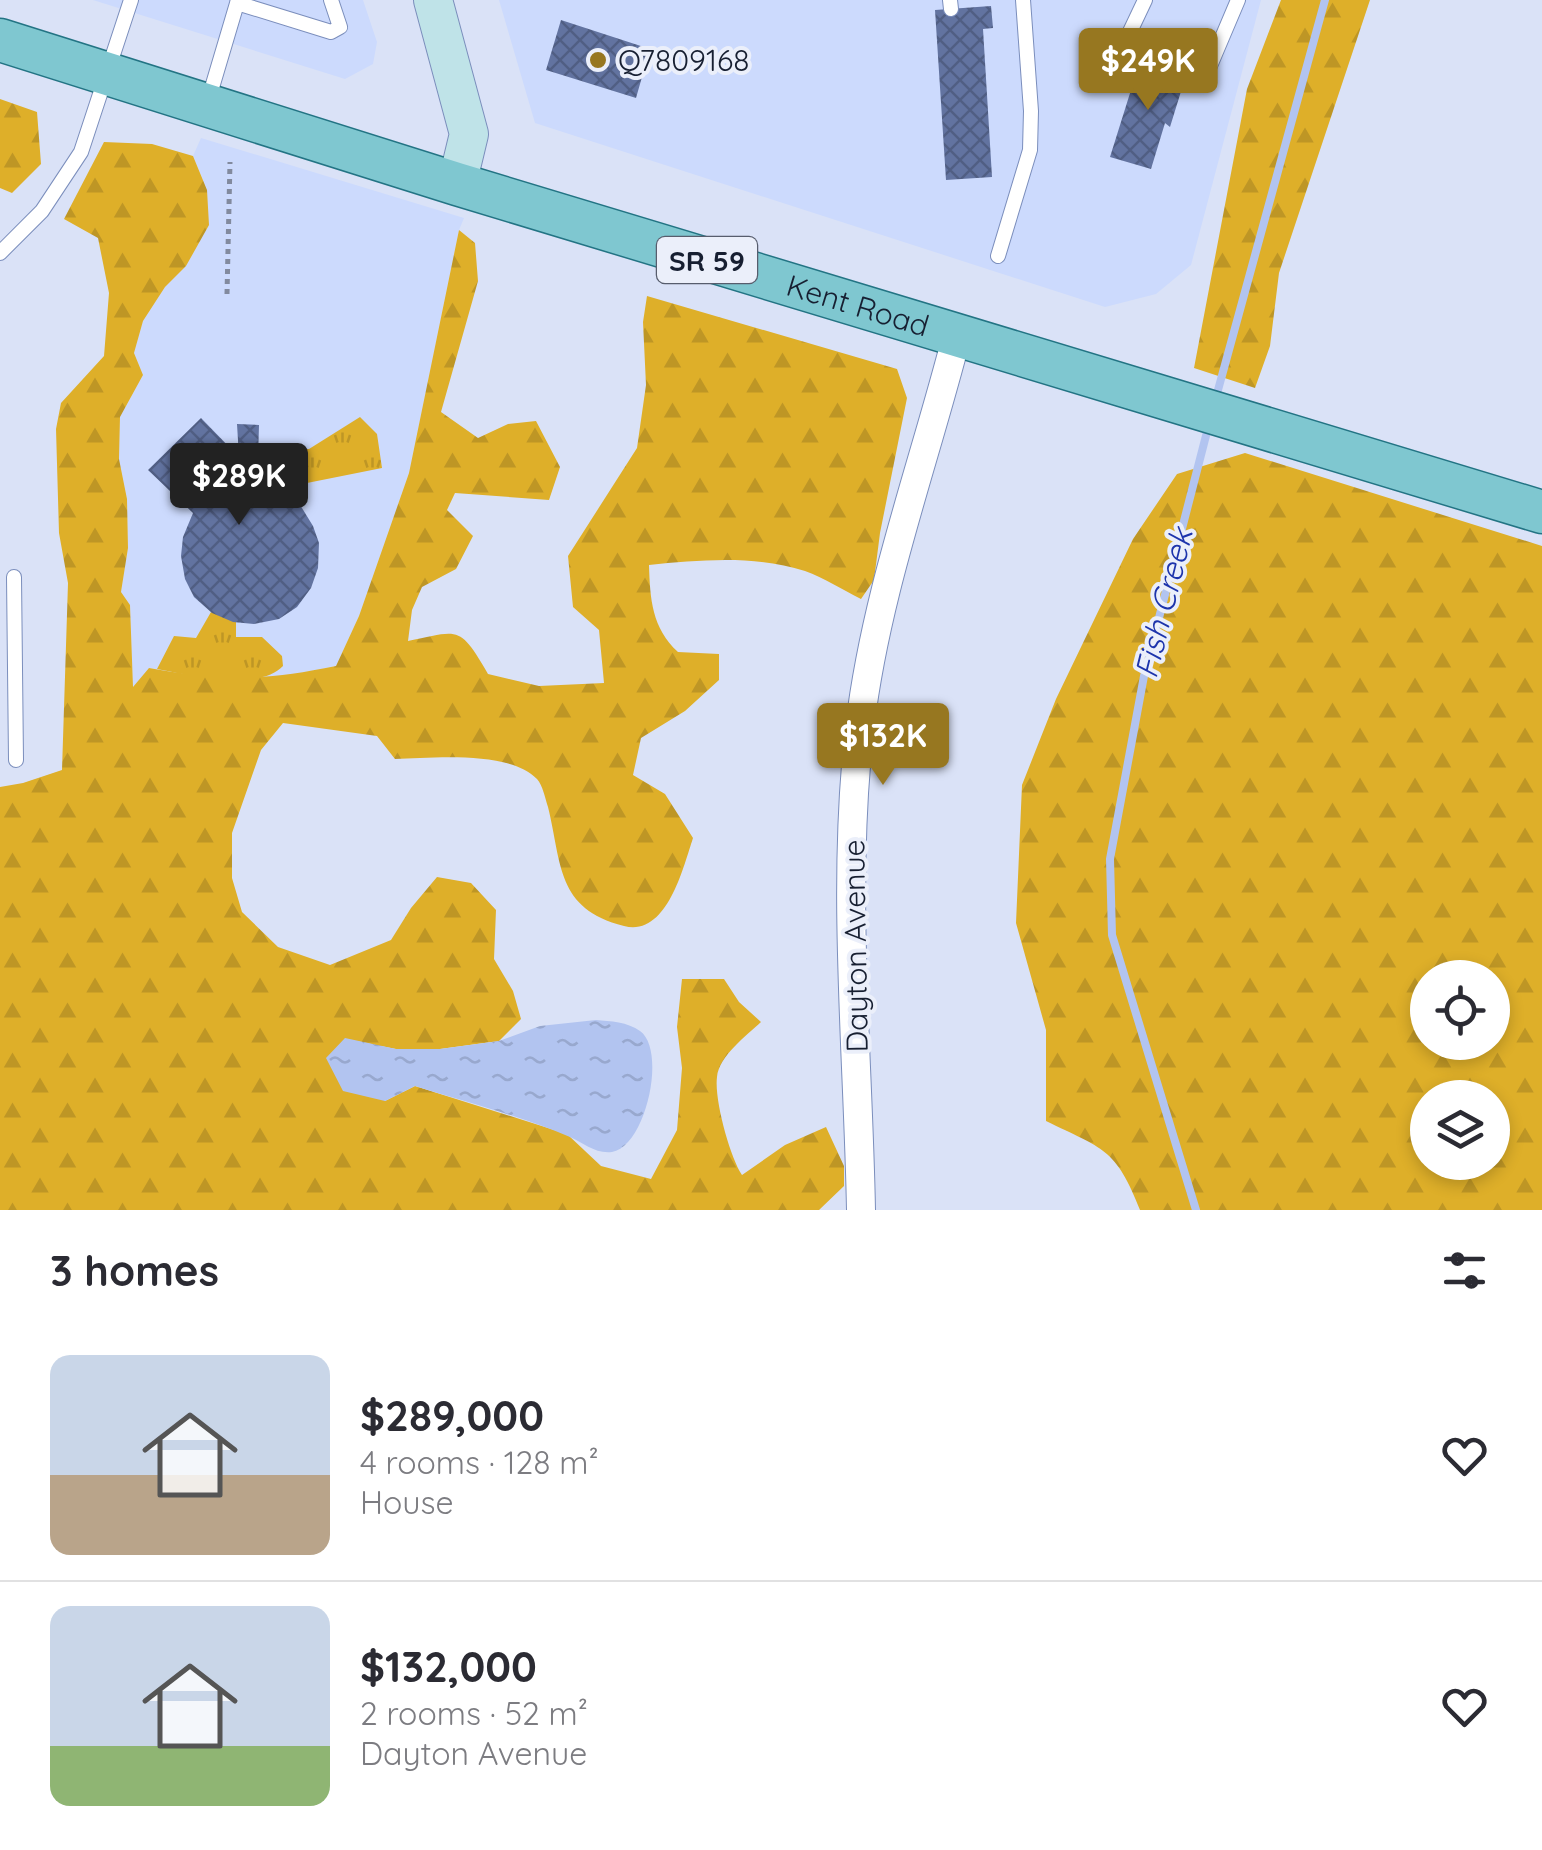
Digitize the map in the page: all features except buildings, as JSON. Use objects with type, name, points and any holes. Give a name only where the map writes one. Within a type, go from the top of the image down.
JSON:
[{"type":"main road","points":[[433,0],[469,134],[457,184]]},
{"type":"main road","name":"Kent Road","points":[[0,40],[457,184],[1542,512]]},
{"type":"street","name":"Dayton Avenue","points":[[861,1210],[851,886],[860,722],[887,588],[957,335]]},
{"type":"lane","points":[[0,253],[42,211],[81,152],[131,0]]},
{"type":"lane","points":[[206,106],[238,2],[331,32],[340,27],[331,0]]},
{"type":"lane","points":[[998,256],[1030,150],[1023,0]]},
{"type":"lane","points":[[1126,38],[1145,0]]},
{"type":"lane","points":[[1210,66],[1238,0]]},
{"type":"lane","points":[[14,577],[7,643],[16,760]]},
{"type":"path","points":[[228,294],[230,162]]},
{"type":"shaded area","points":[[93,0],[363,0],[377,42],[373,64],[345,79]]},
{"type":"shaded area","points":[[499,0],[1261,0],[1191,265],[1156,294],[1105,307],[535,123]]},
{"type":"shaded area","points":[[201,138],[464,218],[409,473],[359,616],[336,666],[281,677],[213,679],[150,668],[133,688],[130,605],[121,592],[128,547],[127,499],[119,459],[120,417],[143,375],[134,353],[143,321],[165,287],[186,266],[207,189],[193,156]]},
{"type":"green space","points":[[1281,0],[1370,0],[1279,273],[1270,346],[1255,388],[1194,368],[1247,89]]},
{"type":"green space","points":[[0,99],[37,112],[41,164],[12,193],[0,188]]},
{"type":"green space","points":[[104,142],[152,144],[193,156],[207,190],[209,225],[186,266],[165,287],[143,321],[134,353],[143,375],[120,417],[119,459],[127,499],[128,548],[121,592],[130,605],[133,687],[149,668],[243,678],[336,666],[359,616],[409,473],[459,230],[475,243],[478,281],[441,412],[478,438],[508,424],[536,421],[560,467],[549,500],[455,493],[447,510],[473,536],[456,569],[422,587],[412,610],[408,641],[456,635],[470,646],[488,674],[539,686],[604,683],[599,630],[573,607],[568,556],[637,448],[646,385],[643,322],[647,296],[897,369],[907,398],[874,580],[861,599],[805,571],[786,566],[708,560],[649,565],[654,612],[669,643],[678,652],[719,654],[719,680],[685,711],[641,738],[633,775],[665,794],[693,838],[671,897],[652,921],[639,927],[624,926],[585,908],[574,896],[560,865],[541,785],[524,770],[470,758],[395,759],[377,736],[283,723],[261,750],[232,833],[232,878],[242,912],[278,947],[330,965],[391,940],[437,877],[471,883],[496,910],[494,959],[513,991],[521,1019],[499,1041],[440,1049],[396,1049],[345,1039],[385,1101],[415,1086],[567,1134],[601,1166],[651,1179],[677,1130],[682,1068],[677,1027],[682,979],[724,979],[739,1002],[761,1022],[728,1054],[717,1077],[720,1113],[733,1155],[742,1175],[785,1145],[826,1127],[844,1166],[844,1186],[819,1210],[0,1210],[0,787],[62,770],[68,583],[59,533],[56,429],[61,403],[104,356],[109,293],[98,238],[64,219]]},
{"type":"green space","points":[[360,417],[377,434],[382,468],[302,484],[294,495],[261,464],[276,449],[309,449]]},
{"type":"green space","points":[[1245,453],[1542,546],[1542,1210],[1140,1210],[1115,1162],[1094,1145],[1046,1121],[1046,1030],[1016,923],[1022,785],[1056,699],[1133,539],[1177,474]]},
{"type":"green space","points":[[211,612],[236,622],[236,637],[262,637],[282,656],[283,666],[272,674],[241,680],[157,669],[174,636],[196,638]]},
{"type":"water","points":[[596,1020],[640,1031],[648,1041],[652,1057],[643,1116],[624,1146],[612,1152],[595,1150],[532,1122],[415,1086],[385,1101],[343,1091],[326,1058],[345,1038],[396,1049],[440,1049],[499,1041],[540,1026]]},
{"type":"waterway","name":"Fish Creek","points":[[1215,401],[1325,0]]},
{"type":"waterway","name":"Fish Creek","points":[[1196,1210],[1112,935],[1110,859],[1144,676],[1209,424]]},
{"type":"place","name":"Q7809168","points":[[598,60]]}]
